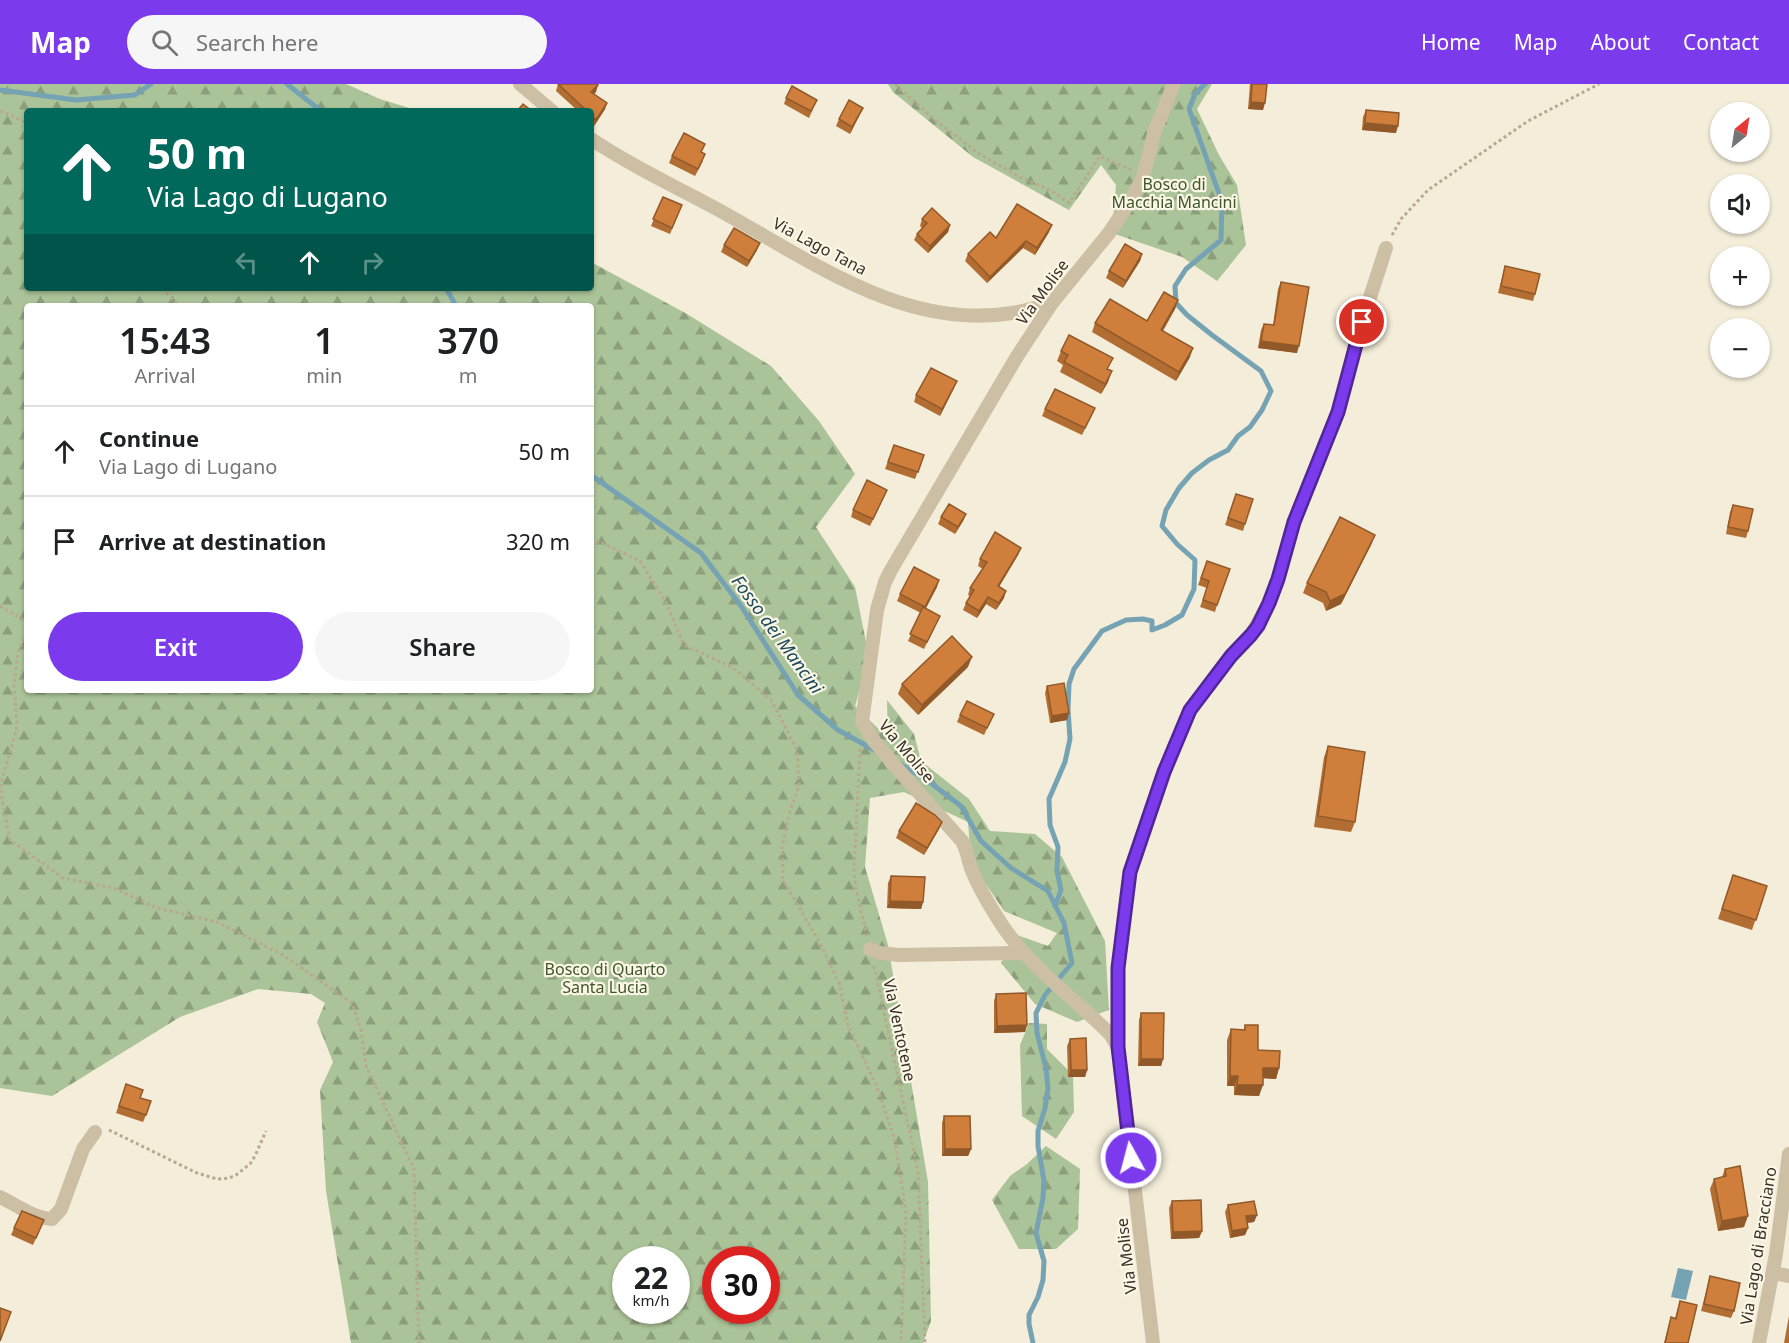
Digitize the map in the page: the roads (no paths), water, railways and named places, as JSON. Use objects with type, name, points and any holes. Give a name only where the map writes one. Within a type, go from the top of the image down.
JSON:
[{"type":"street","points":[[520,84],[548,108]]},
{"type":"street","name":"Via Molise","points":[[1153,1343],[1118,1047],[1110,1034],[1063,991],[1008,934],[974,875],[962,841],[874,741],[861,722],[877,610],[885,582],[898,556],[1052,303],[1119,219],[1143,177],[1155,130],[1174,84]]},
{"type":"street","name":"Via Lago Tana","points":[[594,141],[649,174],[725,213],[819,266],[888,299],[929,311],[977,315],[1012,313],[1052,303]]},
{"type":"street","points":[[1118,1047],[1118,968],[1130,872],[1164,772],[1190,710],[1231,656],[1258,626],[1269,603],[1294,522],[1338,412],[1362,322],[1386,248]]},
{"type":"street","points":[[870,949],[899,956],[1025,953]]},
{"type":"street","points":[[0,1197],[34,1215],[52,1219],[61,1209],[83,1149],[95,1132]]},
{"type":"street","name":"Via Lago di Bracciano","points":[[1759,1343],[1773,1273],[1789,1155]]},
{"type":"street","points":[[1773,1273],[1789,1276]]},
{"type":"water","points":[[1678,1268],[1693,1271],[1686,1300],[1671,1297]]},
{"type":"waterway","points":[[0,90],[76,100],[135,95],[151,84]]},
{"type":"waterway","name":"Fosso dei Mancini","points":[[287,84],[317,108]]},
{"type":"waterway","points":[[1055,906],[1061,890],[1057,871],[1058,847],[1050,825],[1049,799],[1065,762],[1070,739],[1069,684],[1074,669],[1102,631],[1126,620],[1143,619],[1152,621],[1152,630],[1182,615],[1194,589],[1195,560],[1162,526],[1166,510],[1179,488],[1192,473],[1209,460],[1228,450],[1238,436],[1250,427],[1271,391],[1261,371],[1212,335],[1176,303],[1175,286],[1186,269],[1221,240],[1222,202],[1189,109],[1195,94],[1205,84]]},
{"type":"waterway","name":"Fosso dei Mancini","points":[[448,291],[454,303]]},
{"type":"waterway","name":"Fosso dei Mancini","points":[[594,477],[701,553],[741,606],[798,695],[838,730],[876,751]]},
{"type":"waterway","name":"Fosso dei Mancini","points":[[900,764],[924,778],[961,806],[981,841],[1011,868],[1048,891],[1064,923],[1072,963],[1045,995],[1036,1013],[1037,1033],[1046,1068],[1048,1088],[1038,1131],[1044,1181],[1036,1233],[1044,1261],[1043,1280],[1029,1315],[1033,1343]]},
{"type":"park label","name":"Bosco di Macchia Mancini","points":[[1174,193]]},
{"type":"park label","name":"Bosco di Quarto Santa Lucia","points":[[605,978]]}]
